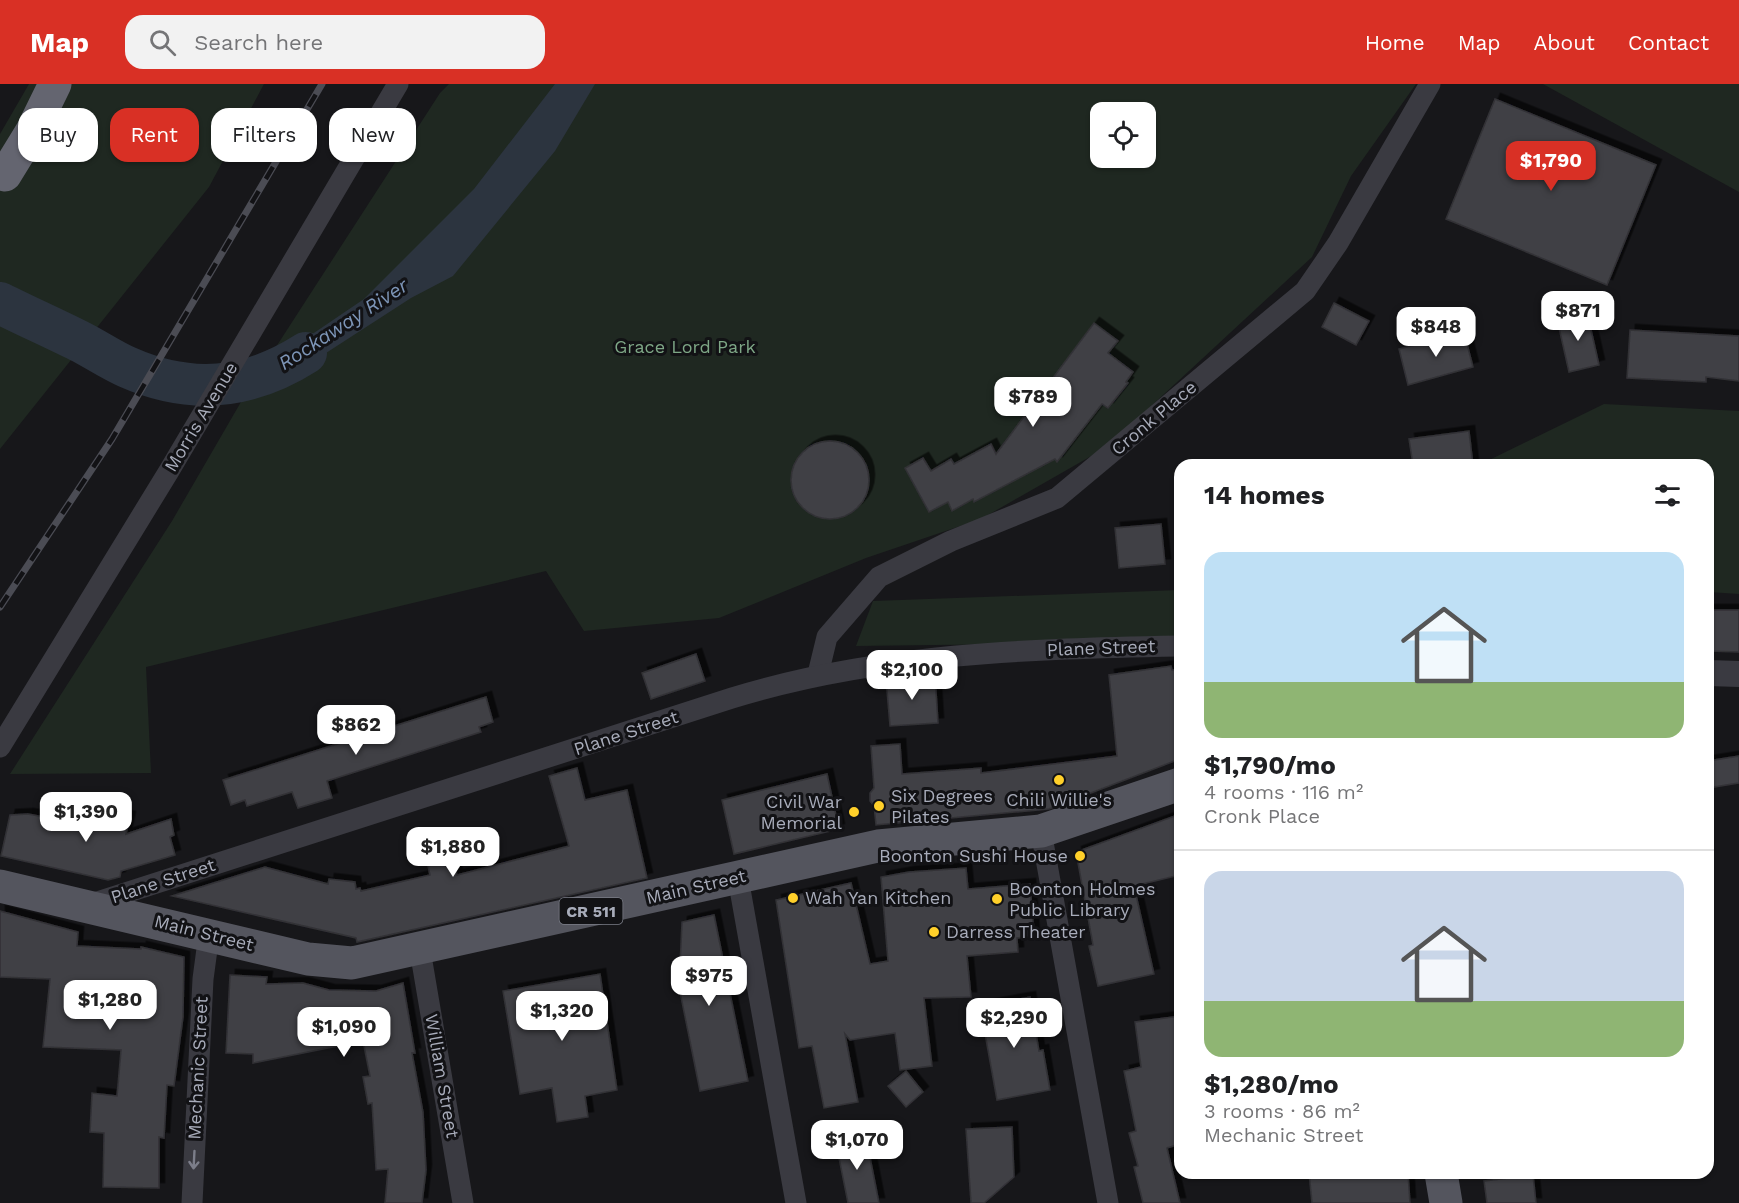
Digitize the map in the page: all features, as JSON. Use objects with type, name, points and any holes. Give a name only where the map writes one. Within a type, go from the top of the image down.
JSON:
[{"type":"highway","points":[[2,178],[32,131],[55,84]]},
{"type":"main road","name":"Main Street","points":[[0,886],[331,963],[375,960],[878,846],[1041,831],[1174,786]]},
{"type":"main road","points":[[1442,1179],[1446,1203]]},
{"type":"street","name":"Morris Avenue","points":[[0,747],[265,310],[398,84]]},
{"type":"street","name":"Cronk Place","points":[[818,674],[827,637],[879,577],[951,541],[1057,498],[1305,291],[1338,243],[1430,84]]},
{"type":"street","name":"Plane Street","points":[[88,906],[732,698],[818,674],[867,666],[973,655],[1074,648],[1174,646]]},
{"type":"street","points":[[1714,673],[1739,674]]},
{"type":"street","points":[[1041,831],[1108,1203]]},
{"type":"street","points":[[738,878],[795,1203]]},
{"type":"street","name":"Mechanic Street","points":[[192,1203],[203,979],[209,934]]},
{"type":"street","name":"William Street","points":[[420,950],[460,1197]]},
{"type":"green space","points":[[29,84],[264,84],[251,108],[211,108],[211,162],[222,162],[209,187],[0,449],[0,134]]},
{"type":"green space","name":"Grace Lord Park","points":[[449,84],[1416,84],[1351,176],[1312,257],[1107,447],[981,519],[866,558],[719,618],[584,631],[546,571],[146,667],[151,773],[10,774],[172,521],[245,395],[395,162],[416,162],[416,130],[440,93]]},
{"type":"green space","points":[[1543,84],[1739,84],[1739,192]]},
{"type":"green space","points":[[1604,404],[1739,411],[1739,594],[1714,592],[1714,459],[1491,459]]},
{"type":"green space","points":[[1174,590],[1174,642],[856,646],[873,601]]},
{"type":"water","points":[[555,84],[595,84],[555,151],[453,276],[411,298],[309,364],[245,395],[273,351],[308,337],[364,299],[474,189]]},
{"type":"building","points":[[1495,99],[1656,165],[1607,285],[1446,219]]},
{"type":"building","points":[[1334,303],[1369,321],[1356,345],[1322,327]]},
{"type":"building","points":[[1587,312],[1599,365],[1569,372],[1557,319]]},
{"type":"building","points":[[1094,323],[1118,341],[1108,353],[1133,372],[1126,382],[1128,383],[1108,408],[1102,404],[1057,462],[1055,459],[974,502],[973,499],[952,511],[948,502],[929,512],[905,468],[923,458],[931,471],[951,459],[954,464],[991,444],[996,454]]},
{"type":"building","points":[[1630,330],[1739,336],[1739,381],[1706,377],[1706,382],[1627,378]]},
{"type":"building","points":[[1464,332],[1473,367],[1408,385],[1399,349]]},
{"type":"building","points":[[1469,431],[1472,459],[1412,459],[1409,439]]},
{"type":"building","points":[[830,441],[845,444],[858,452],[866,465],[869,480],[866,495],[858,508],[845,516],[830,519],[815,516],[802,508],[794,495],[791,480],[794,465],[802,452],[815,444]]},
{"type":"building","points":[[1161,524],[1165,564],[1119,568],[1115,528]]},
{"type":"building","points":[[1714,610],[1739,610],[1739,652],[1714,651]]},
{"type":"building","points":[[696,654],[705,681],[651,699],[642,673]]},
{"type":"building","points":[[1171,666],[1174,670],[1174,761],[1049,809],[876,825],[874,806],[870,801],[870,793],[874,788],[871,746],[900,744],[902,774],[981,768],[981,773],[1117,756],[1109,675]]},
{"type":"building","points":[[935,675],[938,723],[890,726],[886,679]]},
{"type":"building","points":[[486,697],[493,722],[479,727],[481,732],[327,781],[332,798],[298,808],[292,792],[247,806],[245,800],[231,805],[223,780]]},
{"type":"building","points":[[1739,756],[1739,783],[1714,787],[1714,760]]},
{"type":"building","points":[[577,768],[585,800],[627,790],[647,878],[357,942],[356,938],[172,896],[265,867],[328,884],[329,879],[355,882],[356,889],[360,888],[361,891],[430,875],[428,866],[453,859],[457,875],[569,846],[549,776]]},
{"type":"building","points":[[827,774],[839,829],[734,854],[722,800]]},
{"type":"building","points":[[57,811],[86,819],[87,813],[108,817],[109,812],[130,817],[126,834],[171,819],[174,835],[170,837],[175,855],[121,871],[120,877],[108,880],[1,856],[10,815],[28,814],[55,819]]},
{"type":"building","points":[[1174,816],[1174,876],[1134,886],[1154,974],[1098,986],[1089,946],[1093,945],[1076,852]]},
{"type":"building","points":[[966,868],[968,889],[1030,884],[1034,936],[1017,938],[1018,952],[967,956],[971,997],[924,998],[932,1066],[900,1070],[895,1033],[850,1040],[845,1034],[858,1102],[824,1108],[812,1046],[799,1048],[776,900],[851,883],[870,964],[888,961],[881,877],[909,872]]},
{"type":"building","points":[[0,911],[78,932],[77,946],[141,949],[141,947],[184,957],[183,1017],[174,1086],[167,1085],[164,1138],[159,1137],[159,1188],[103,1187],[104,1133],[90,1132],[92,1093],[117,1096],[121,1050],[43,1047],[50,979],[0,977]]},
{"type":"building","points":[[714,915],[748,1081],[700,1091],[679,987],[682,922]]},
{"type":"building","points":[[600,974],[617,1090],[585,1096],[588,1117],[557,1122],[552,1088],[520,1094],[503,991]]},
{"type":"building","points":[[230,975],[267,977],[266,984],[303,983],[329,990],[376,991],[403,983],[415,1053],[412,1053],[423,1112],[426,1170],[422,1203],[385,1203],[388,1169],[376,1170],[372,1103],[368,1104],[363,1077],[370,1076],[363,1041],[253,1063],[253,1054],[226,1053]]},
{"type":"building","points":[[1030,997],[1039,1051],[1043,1050],[1050,1090],[997,1100],[980,1006]]},
{"type":"building","points":[[1174,1017],[1174,1146],[1167,1148],[1180,1203],[1143,1203],[1134,1167],[1138,1166],[1129,1133],[1136,1131],[1124,1071],[1141,1067],[1135,1022]]},
{"type":"building","points":[[906,1071],[923,1092],[906,1107],[888,1086]]},
{"type":"building","points":[[1012,1127],[1014,1177],[984,1203],[971,1203],[966,1129]]},
{"type":"building","points":[[866,1137],[879,1203],[848,1203],[836,1143]]},
{"type":"building","points":[[1310,1179],[1408,1179],[1410,1203],[1312,1203]]},
{"type":"building","points":[[1533,1179],[1536,1203],[1487,1203],[1484,1181]]},
{"type":"waterway","name":"Rockaway River","points":[[0,303],[127,367],[173,382],[196,385],[240,381],[262,375],[306,353]]},
{"type":"railway","points":[[0,607],[112,439],[322,84]]},
{"type":"place","name":"Chili Willie's","points":[[1059,780]]},
{"type":"place","name":"Six Degrees Pilates","points":[[879,806]]},
{"type":"place","name":"Civil War Memorial","points":[[854,812]]},
{"type":"place","name":"Boonton Sushi House","points":[[1080,856]]},
{"type":"place","name":"Wah Yan Kitchen","points":[[793,898]]},
{"type":"place","name":"Boonton Holmes Public Library","points":[[997,899]]},
{"type":"place","name":"Darress Theater","points":[[934,932]]}]
